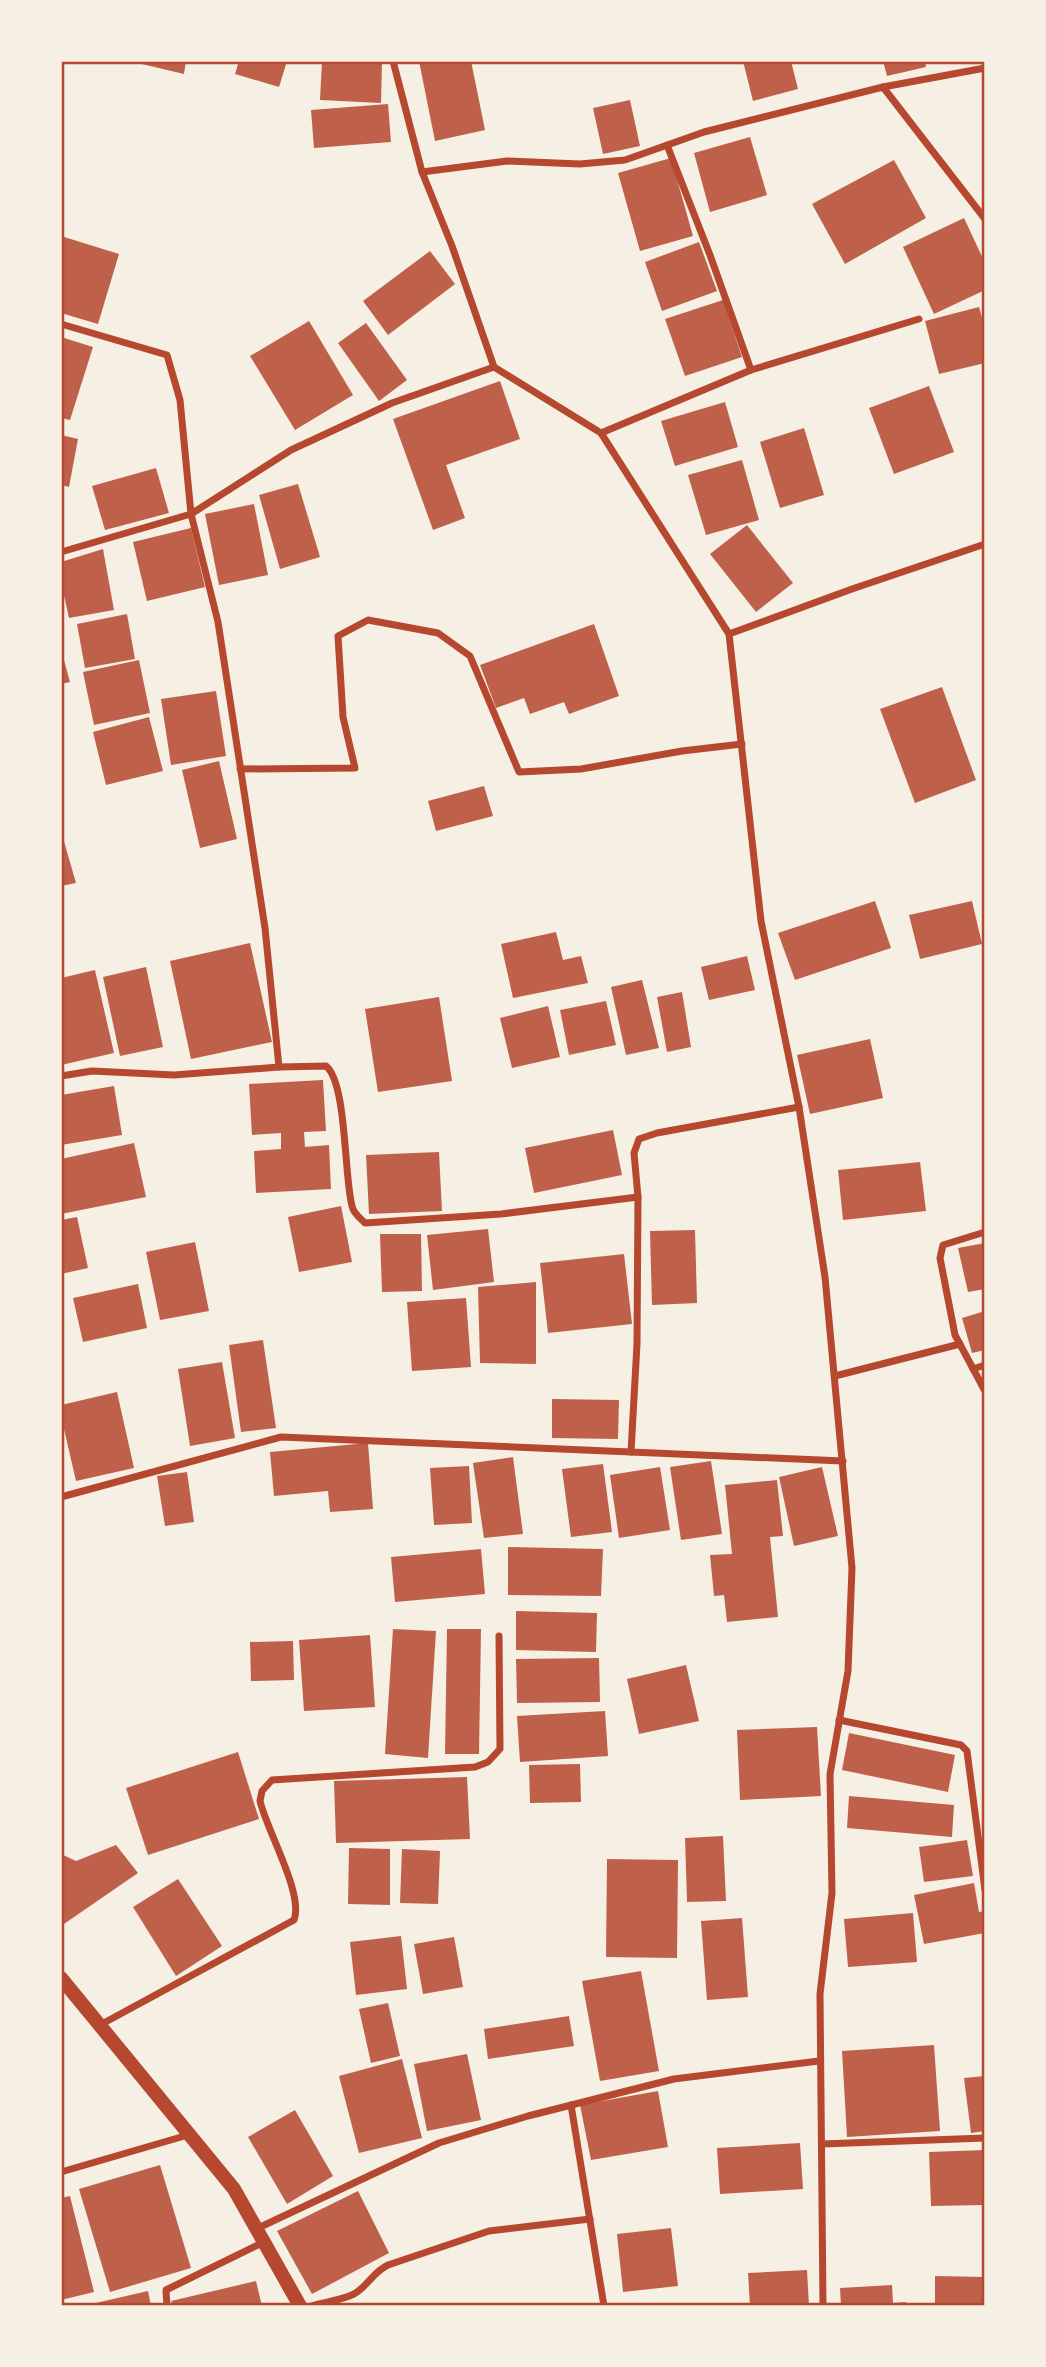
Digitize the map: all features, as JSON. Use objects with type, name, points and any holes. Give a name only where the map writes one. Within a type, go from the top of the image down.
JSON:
[{"type":"main road","points":[[61,1978],[234,2189],[300,2306]]},
{"type":"street","points":[[393,61],[422,172],[452,246],[494,367],[601,433],[729,634],[761,921],[799,1107],[825,1278],[852,1568],[848,1671],[830,1774],[832,1894],[820,1994],[822,2306]]},
{"type":"street","points":[[422,172],[507,161],[580,164],[625,160],[704,132],[883,87],[985,68]]},
{"type":"street","points":[[883,87],[985,219]]},
{"type":"street","points":[[667,145],[710,254],[751,370]]},
{"type":"street","points":[[601,433],[751,370],[919,319]]},
{"type":"street","points":[[61,324],[167,355],[180,400],[191,514],[218,622],[265,928],[279,1066]]},
{"type":"street","points":[[61,552],[191,514],[291,450],[392,403],[494,367]]},
{"type":"street","points":[[729,634],[985,544]]},
{"type":"street","points":[[240,769],[355,768],[343,718],[338,636],[369,620],[438,633],[470,656],[519,772],[581,769],[682,751],[742,744]]},
{"type":"street","points":[[61,1076],[92,1071],[174,1075],[279,1066],[326,1066],[332,1071],[339,1098],[352,1209],[365,1223],[501,1214],[638,1197]]},
{"type":"street","points":[[631,1452],[637,1344],[638,1197],[634,1153],[639,1139],[657,1133],[799,1107]]},
{"type":"street","points":[[985,1233],[943,1245],[940,1258],[955,1335],[985,1391]]},
{"type":"street","points":[[835,1376],[960,1345]]},
{"type":"street","points":[[973,1369],[985,1365]]},
{"type":"street","points":[[61,1497],[281,1437],[843,1461]]},
{"type":"street","points":[[100,2025],[294,1920],[298,1911],[293,1890],[260,1801],[262,1791],[272,1780],[475,1767],[488,1762],[500,1749],[499,1636]]},
{"type":"street","points":[[839,1720],[961,1745],[967,1751],[985,1891]]},
{"type":"street","points":[[256,2228],[439,2143],[571,2105],[674,2080],[819,2061]]},
{"type":"street","points":[[571,2105],[604,2306]]},
{"type":"street","points":[[61,2172],[190,2134]]},
{"type":"street","points":[[822,2144],[985,2138]]},
{"type":"street","points":[[311,2306],[353,2295],[376,2270],[387,2265],[489,2231],[590,2220]]},
{"type":"street","points":[[167,2306],[166,2290],[264,2242]]},
{"type":"building","points":[[129,61],[186,61],[184,74]]},
{"type":"building","points":[[239,61],[287,61],[279,87],[235,74]]},
{"type":"building","points":[[322,61],[382,62],[381,103],[320,100]]},
{"type":"building","points":[[419,61],[471,61],[485,130],[435,141]]},
{"type":"building","points":[[743,61],[791,61],[798,89],[753,101]]},
{"type":"building","points":[[883,61],[925,61],[926,67],[887,76]]},
{"type":"building","points":[[630,100],[640,146],[603,154],[593,108]]},
{"type":"building","points":[[388,104],[391,142],[314,148],[311,110]]},
{"type":"building","points":[[750,137],[767,195],[710,212],[694,153]]},
{"type":"building","points":[[671,158],[693,236],[640,251],[618,173]]},
{"type":"building","points":[[894,160],[926,218],[845,264],[812,204]]},
{"type":"building","points":[[964,218],[985,263],[985,290],[934,314],[903,247]]},
{"type":"building","points":[[61,236],[119,254],[98,324],[61,313]]},
{"type":"building","points":[[699,242],[717,291],[662,311],[645,262]]},
{"type":"building","points":[[430,251],[455,284],[388,335],[363,301]]},
{"type":"building","points":[[723,300],[742,357],[685,376],[665,319]]},
{"type":"building","points":[[979,307],[985,328],[985,363],[939,374],[925,321]]},
{"type":"building","points":[[309,321],[353,395],[295,430],[250,356]]},
{"type":"building","points":[[366,323],[407,380],[379,401],[338,343]]},
{"type":"building","points":[[61,337],[93,347],[70,420],[61,418]]},
{"type":"building","points":[[500,381],[520,439],[446,465],[465,518],[433,530],[393,419]]},
{"type":"building","points":[[929,386],[954,452],[894,474],[869,408]]},
{"type":"building","points":[[725,402],[738,447],[675,466],[661,421]]},
{"type":"building","points":[[804,428],[824,495],[780,508],[760,442]]},
{"type":"building","points":[[61,435],[78,439],[69,487],[61,485]]},
{"type":"building","points":[[742,460],[759,520],[706,535],[688,475]]},
{"type":"building","points":[[156,468],[169,513],[105,530],[92,486]]},
{"type":"building","points":[[298,484],[320,557],[280,569],[259,495]]},
{"type":"building","points":[[254,504],[268,575],[219,585],[205,514]]},
{"type":"building","points":[[747,525],[793,583],[756,612],[710,554]]},
{"type":"building","points":[[191,528],[205,587],[147,601],[133,542]]},
{"type":"building","points":[[103,549],[114,610],[69,618],[61,582],[61,562]]},
{"type":"building","points":[[127,614],[135,659],[85,668],[77,624]]},
{"type":"building","points":[[594,624],[619,696],[569,714],[564,702],[530,714],[524,698],[496,708],[480,665]]},
{"type":"building","points":[[61,649],[70,682],[61,684]]},
{"type":"building","points":[[139,660],[150,713],[94,725],[83,672]]},
{"type":"building","points":[[942,687],[976,780],[915,803],[880,709]]},
{"type":"building","points":[[216,691],[226,756],[171,765],[161,699]]},
{"type":"building","points":[[149,717],[163,771],[106,785],[93,732]]},
{"type":"building","points":[[219,761],[237,839],[200,848],[182,770]]},
{"type":"building","points":[[484,786],[493,816],[436,831],[428,801]]},
{"type":"building","points":[[61,831],[76,883],[61,886]]},
{"type":"building","points":[[875,901],[891,948],[795,980],[778,933]]},
{"type":"building","points":[[972,901],[982,944],[920,959],[909,915]]},
{"type":"building","points":[[556,932],[563,960],[581,956],[588,983],[513,998],[501,944]]},
{"type":"building","points":[[250,943],[272,1042],[191,1059],[170,961]]},
{"type":"building","points":[[747,956],[755,990],[709,1000],[701,967]]},
{"type":"building","points":[[146,967],[163,1047],[120,1056],[103,977]]},
{"type":"building","points":[[95,970],[114,1053],[61,1065],[61,978]]},
{"type":"building","points":[[642,980],[659,1048],[626,1055],[611,987]]},
{"type":"building","points":[[682,992],[691,1047],[667,1052],[657,997]]},
{"type":"building","points":[[439,997],[452,1081],[378,1092],[365,1009]]},
{"type":"building","points":[[606,1001],[616,1045],[569,1055],[560,1010]]},
{"type":"building","points":[[548,1006],[560,1057],[512,1068],[500,1018]]},
{"type":"building","points":[[870,1039],[883,1098],[810,1114],[797,1055]]},
{"type":"building","points":[[323,1080],[326,1131],[304,1132],[305,1147],[329,1145],[331,1189],[256,1193],[254,1151],[281,1149],[281,1133],[252,1135],[249,1084]]},
{"type":"building","points":[[114,1086],[122,1135],[61,1145],[61,1095]]},
{"type":"building","points":[[613,1130],[622,1175],[534,1193],[525,1148]]},
{"type":"building","points":[[134,1143],[146,1197],[61,1214],[61,1159]]},
{"type":"building","points":[[439,1152],[442,1211],[369,1214],[366,1155]]},
{"type":"building","points":[[920,1162],[926,1211],[843,1220],[838,1170]]},
{"type":"building","points":[[341,1206],[352,1262],[299,1272],[288,1217]]},
{"type":"building","points":[[77,1217],[88,1268],[61,1274],[61,1220]]},
{"type":"building","points":[[488,1229],[494,1282],[433,1290],[427,1235]]},
{"type":"building","points":[[695,1230],[697,1303],[652,1305],[650,1231]]},
{"type":"building","points":[[380,1234],[421,1234],[422,1291],[382,1292]]},
{"type":"building","points":[[195,1242],[209,1311],[160,1320],[146,1252]]},
{"type":"building","points":[[985,1243],[985,1289],[968,1292],[958,1248]]},
{"type":"building","points":[[624,1254],[632,1324],[548,1333],[540,1263]]},
{"type":"building","points":[[536,1282],[536,1364],[480,1363],[478,1287]]},
{"type":"building","points":[[138,1284],[147,1328],[83,1342],[73,1298]]},
{"type":"building","points":[[466,1298],[471,1367],[412,1371],[407,1302]]},
{"type":"building","points":[[985,1311],[985,1350],[972,1353],[962,1318]]},
{"type":"building","points":[[263,1340],[276,1428],[241,1432],[229,1345]]},
{"type":"building","points":[[222,1362],[235,1438],[190,1446],[178,1369]]},
{"type":"building","points":[[117,1392],[134,1468],[76,1481],[61,1416],[61,1405]]},
{"type":"building","points":[[552,1399],[619,1400],[618,1439],[552,1438]]},
{"type":"building","points":[[368,1443],[373,1509],[330,1512],[328,1491],[274,1496],[270,1452]]},
{"type":"building","points":[[513,1457],[523,1534],[484,1538],[473,1463]]},
{"type":"building","points":[[711,1461],[722,1534],[681,1540],[670,1467]]},
{"type":"building","points":[[603,1464],[612,1532],[571,1537],[562,1469]]},
{"type":"building","points":[[469,1466],[472,1523],[434,1525],[430,1468]]},
{"type":"building","points":[[660,1467],[670,1530],[619,1538],[610,1475]]},
{"type":"building","points":[[822,1467],[838,1536],[794,1546],[779,1477]]},
{"type":"building","points":[[187,1472],[194,1522],[165,1526],[157,1476]]},
{"type":"building","points":[[777,1480],[783,1536],[770,1537],[778,1617],[727,1622],[724,1595],[714,1596],[710,1555],[732,1554],[725,1485]]},
{"type":"building","points":[[508,1547],[603,1549],[601,1596],[508,1595]]},
{"type":"building","points":[[481,1549],[485,1594],[395,1602],[391,1557]]},
{"type":"building","points":[[516,1611],[597,1613],[596,1652],[516,1650]]},
{"type":"building","points":[[393,1629],[436,1631],[428,1758],[385,1754]]},
{"type":"building","points":[[447,1629],[481,1629],[479,1754],[445,1754]]},
{"type":"building","points":[[370,1635],[375,1707],[304,1711],[299,1640]]},
{"type":"building","points":[[293,1641],[294,1680],[251,1681],[250,1642]]},
{"type":"building","points":[[599,1658],[600,1702],[517,1703],[516,1659]]},
{"type":"building","points":[[686,1665],[699,1721],[639,1734],[627,1679]]},
{"type":"building","points":[[605,1711],[608,1756],[520,1762],[517,1716]]},
{"type":"building","points":[[817,1727],[821,1796],[740,1800],[737,1730]]},
{"type":"building","points":[[849,1733],[955,1755],[948,1792],[842,1770]]},
{"type":"building","points":[[238,1752],[259,1819],[148,1855],[126,1788]]},
{"type":"building","points":[[580,1764],[581,1802],[530,1803],[529,1765]]},
{"type":"building","points":[[467,1777],[470,1839],[336,1843],[334,1781]]},
{"type":"building","points":[[849,1796],[954,1805],[952,1837],[847,1828]]},
{"type":"building","points":[[723,1836],[726,1901],[687,1902],[685,1838]]},
{"type":"building","points":[[967,1840],[973,1876],[924,1882],[919,1847]]},
{"type":"building","points":[[116,1845],[138,1873],[61,1926],[61,1854],[76,1861]]},
{"type":"building","points":[[349,1848],[390,1849],[390,1905],[348,1904]]},
{"type":"building","points":[[402,1849],[440,1851],[438,1904],[400,1903]]},
{"type":"building","points":[[607,1859],[678,1860],[677,1958],[606,1957]]},
{"type":"building","points":[[178,1879],[222,1946],[176,1976],[133,1907]]},
{"type":"building","points":[[974,1883],[979,1912],[985,1911],[985,1933],[924,1944],[914,1895]]},
{"type":"building","points":[[913,1913],[917,1962],[848,1967],[844,1919]]},
{"type":"building","points":[[742,1918],[748,1997],[707,2000],[701,1921]]},
{"type":"building","points":[[401,1936],[407,1989],[356,1995],[350,1942]]},
{"type":"building","points":[[454,1937],[463,1987],[423,1994],[414,1944]]},
{"type":"building","points":[[641,1971],[659,2071],[600,2081],[582,1981]]},
{"type":"building","points":[[388,2003],[400,2056],[371,2063],[359,2009]]},
{"type":"building","points":[[569,2016],[574,2046],[488,2059],[484,2029]]},
{"type":"building","points":[[934,2045],[940,2131],[847,2137],[842,2051]]},
{"type":"building","points":[[467,2054],[481,2120],[427,2131],[414,2064]]},
{"type":"building","points":[[402,2059],[422,2138],[359,2153],[339,2076]]},
{"type":"building","points":[[985,2076],[985,2131],[971,2133],[964,2078]]},
{"type":"building","points":[[658,2091],[668,2147],[591,2160],[580,2105]]},
{"type":"building","points":[[295,2110],[333,2176],[287,2204],[248,2137]]},
{"type":"building","points":[[800,2143],[803,2189],[720,2194],[717,2148]]},
{"type":"building","points":[[985,2150],[985,2205],[931,2206],[929,2152]]},
{"type":"building","points":[[160,2165],[191,2268],[110,2292],[79,2189]]},
{"type":"building","points":[[358,2191],[389,2253],[312,2294],[277,2231]]},
{"type":"building","points":[[70,2196],[94,2292],[61,2300],[61,2198]]},
{"type":"building","points":[[671,2228],[678,2286],[623,2292],[617,2234]]},
{"type":"building","points":[[807,2270],[809,2306],[750,2306],[748,2273]]},
{"type":"building","points":[[935,2276],[985,2277],[985,2306],[935,2306]]},
{"type":"building","points":[[256,2281],[262,2306],[173,2306],[171,2301]]},
{"type":"building","points":[[892,2285],[893,2303],[906,2302],[906,2306],[841,2306],[840,2288]]},
{"type":"building","points":[[148,2291],[151,2306],[87,2306],[87,2305]]}]
